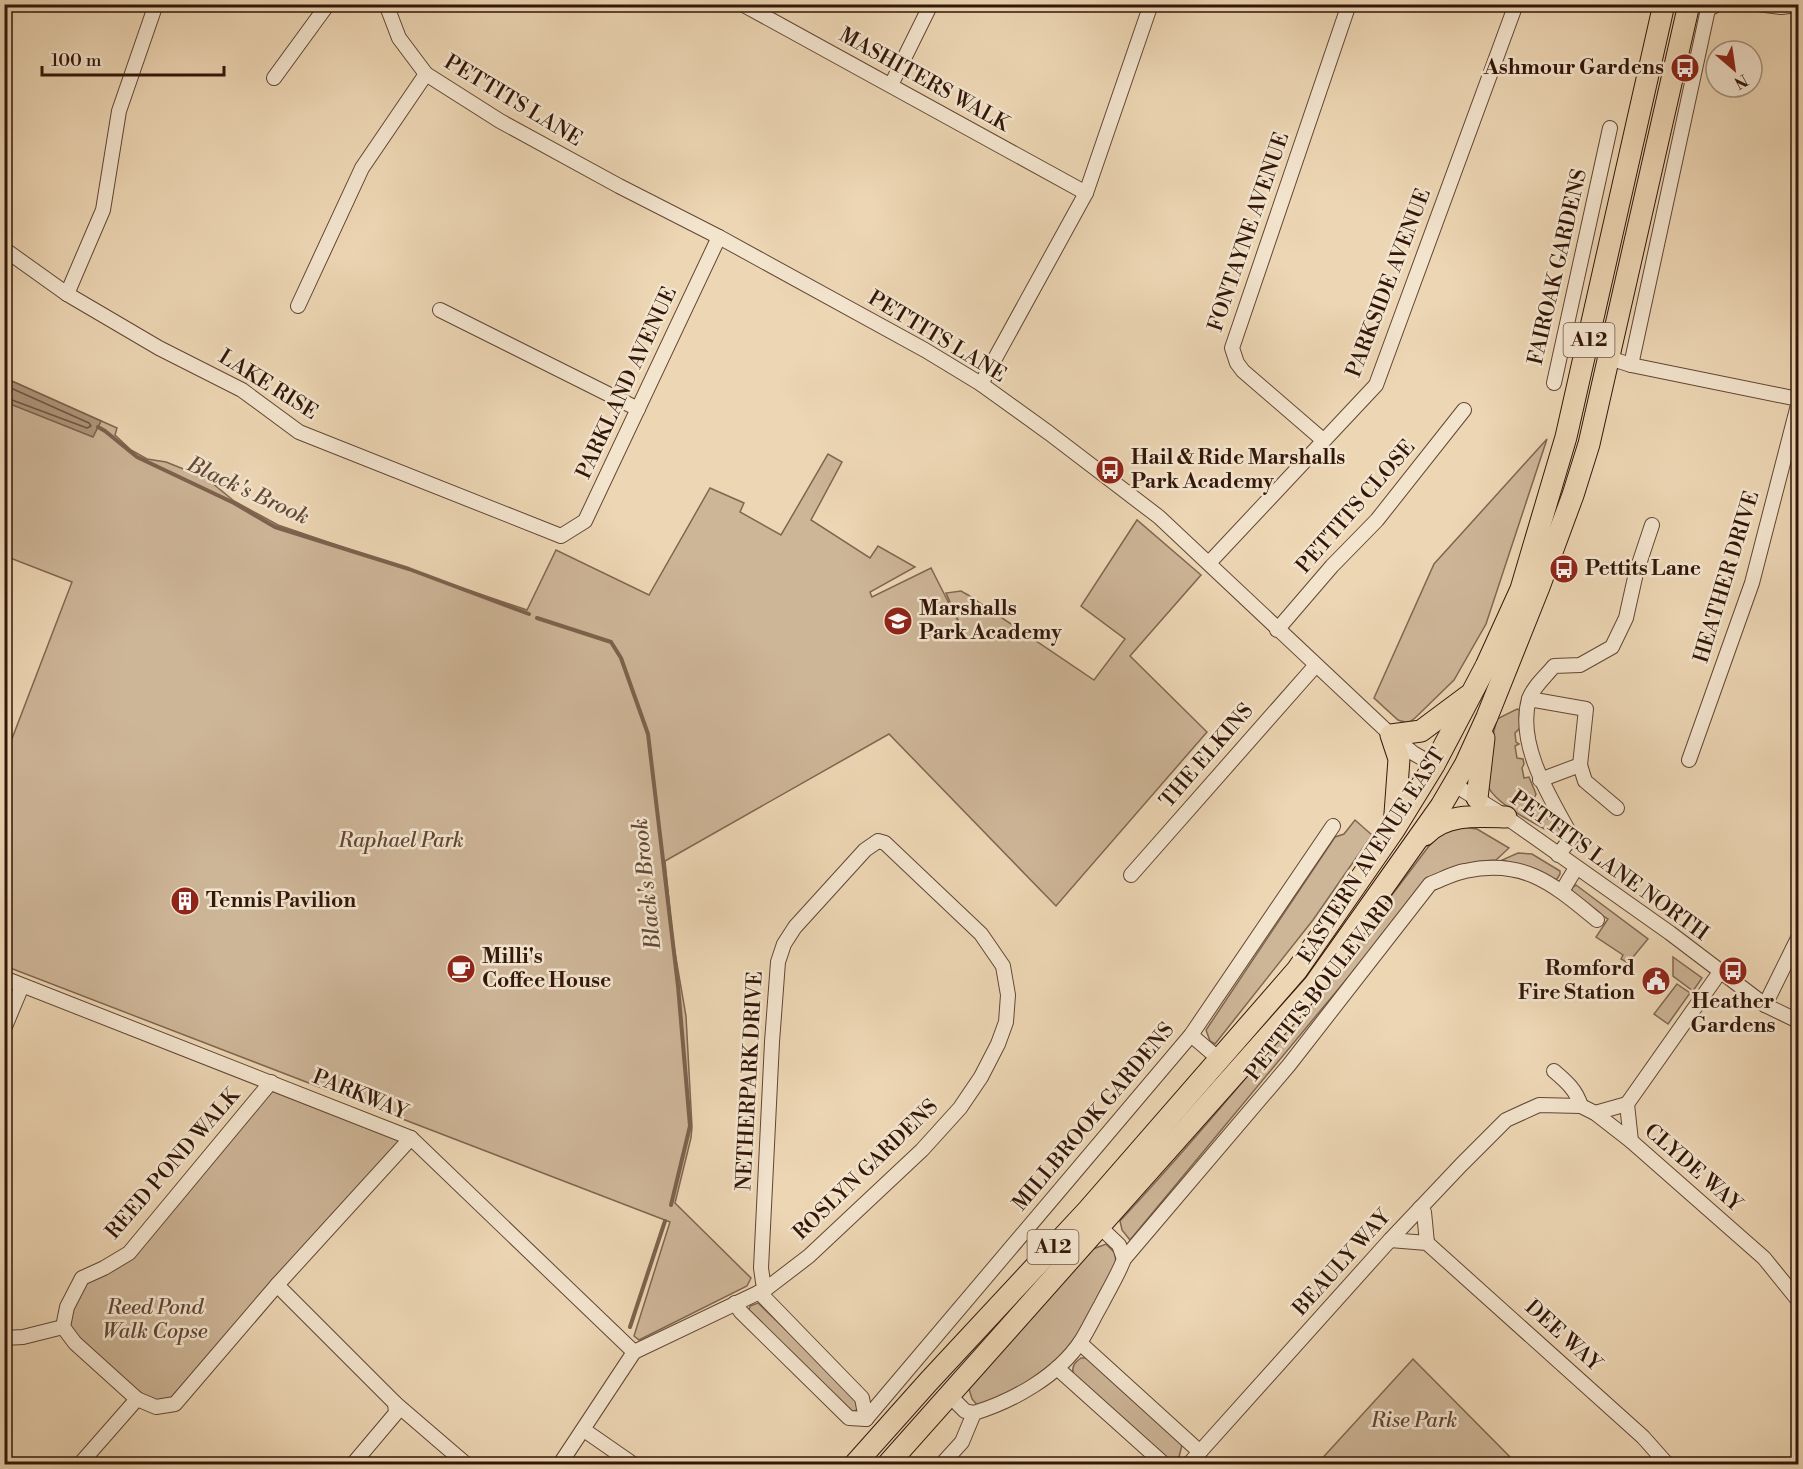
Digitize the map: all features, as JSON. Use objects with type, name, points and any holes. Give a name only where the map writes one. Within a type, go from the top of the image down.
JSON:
[{"type":"highway","name":"EASTERN AVENUE EAST","points":[[855,1464],[1088,1210],[1298,970],[1394,830],[1434,765],[1472,693],[1521,589],[1566,438],[1664,4]]},
{"type":"highway","name":"EASTERN AVENUE EAST","points":[[888,1464],[1314,985],[1455,785],[1487,717],[1573,495],[1609,358],[1689,4]]},
{"type":"highway","points":[[1394,830],[1399,759],[1391,735],[1421,731],[1472,693]]},
{"type":"highway","points":[[1477,798],[1487,717]]},
{"type":"highway","points":[[1434,765],[1455,785]]},
{"type":"highway","points":[[1408,853],[1432,827],[1442,822],[1480,816],[1506,818]]},
{"type":"street","points":[[67,294],[103,210],[119,111],[156,4]]},
{"type":"street","points":[[274,78],[328,4]]},
{"type":"street","name":"PETTITS LANE","points":[[386,4],[399,38],[426,74],[500,121],[891,330],[981,384],[1159,517],[1391,735],[1413,753],[1434,765]]},
{"type":"street","name":"MASHITERS WALK","points":[[742,4],[1086,193]]},
{"type":"street","points":[[891,85],[931,4]]},
{"type":"street","points":[[981,384],[1086,193],[1151,4]]},
{"type":"street","name":"FONTAYNE AVENUE","points":[[1323,440],[1243,371],[1237,363],[1232,348],[1349,4]]},
{"type":"street","name":"PARKSIDE AVENUE","points":[[1209,563],[1376,385],[1516,4]]},
{"type":"street","points":[[1631,365],[1708,9],[1718,4]]},
{"type":"street","points":[[1758,4],[1781,7],[1798,5]]},
{"type":"street","points":[[298,306],[362,168],[426,74]]},
{"type":"street","name":"FAIROAK GARDENS","points":[[1554,383],[1610,128]]},
{"type":"street","name":"FAIROAK GARDENS","points":[[1603,161],[1628,166]]},
{"type":"street","name":"PARKLAND AVENUE","points":[[561,536],[585,521],[719,237]]},
{"type":"street","name":"LAKE RISE","points":[[4,249],[67,294],[159,348],[242,390],[299,432],[561,536]]},
{"type":"street","points":[[440,310],[638,409]]},
{"type":"street","points":[[1563,347],[1586,352]]},
{"type":"street","points":[[1609,358],[1631,365],[1798,399]]},
{"type":"street","name":"HEATHER DRIVE","points":[[1689,760],[1752,583],[1798,405]]},
{"type":"street","name":"PETTITS CLOSE","points":[[1277,630],[1332,566],[1377,520],[1464,410]]},
{"type":"street","points":[[1558,855],[1572,837],[1540,780],[1528,736],[1529,699],[1554,666],[1580,665],[1612,647],[1626,618],[1636,573],[1652,525]]},
{"type":"street","name":"THE ELKINS","points":[[1131,876],[1316,664]]},
{"type":"street","points":[[1529,699],[1586,710],[1580,765],[1585,781],[1617,808]]},
{"type":"street","points":[[1540,780],[1580,765]]},
{"type":"street","name":"PETTITS LANE NORTH","points":[[1455,785],[1670,933],[1765,1005],[1798,1021]]},
{"type":"street","name":"MILLBROOK GARDENS","points":[[866,1419],[1191,1035],[1333,826]]},
{"type":"street","name":"ROSLYN GARDENS","points":[[634,1352],[763,1290],[809,1256],[922,1150],[960,1108],[981,1077],[998,1044],[1006,1022],[1008,995],[1003,966],[993,950],[958,911],[890,847],[878,842]]},
{"type":"street","name":"NETHERPARK DRIVE","points":[[763,1290],[761,1269],[777,962],[784,944],[795,927],[864,850],[878,842]]},
{"type":"street","name":"PETTITS BOULEVARD","points":[[974,1413],[994,1407],[1028,1390],[1057,1368],[1080,1343],[1124,1259],[1289,1065],[1431,884],[1464,871],[1502,867],[1527,871],[1562,891],[1597,920]]},
{"type":"street","points":[[1562,891],[1576,868]]},
{"type":"street","points":[[1765,1005],[1798,938]]},
{"type":"street","points":[[1595,1113],[1627,1104],[1719,972]]},
{"type":"street","name":"PARKWAY","points":[[4,978],[411,1138],[634,1352]]},
{"type":"street","points":[[4,1029],[22,986]]},
{"type":"street","points":[[1191,1035],[1219,1059]]},
{"type":"street","points":[[1554,1071],[1577,1094],[1581,1106]]},
{"type":"street","name":"REED POND WALK","points":[[63,1328],[67,1307],[82,1278],[129,1253],[271,1082]]},
{"type":"street","points":[[1627,1104],[1631,1141]]},
{"type":"street","name":"CLYDE WAY","points":[[1539,1105],[1581,1106],[1595,1113],[1631,1141],[1764,1258],[1798,1300]]},
{"type":"street","name":"BEAULY WAY","points":[[1189,1464],[1420,1208],[1506,1120],[1539,1105]]},
{"type":"street","points":[[4,1338],[23,1338],[63,1328],[75,1343],[137,1399],[156,1407],[175,1404],[277,1285],[411,1138]]},
{"type":"street","points":[[1390,1240],[1427,1243],[1424,1212],[1420,1208]]},
{"type":"street","points":[[1100,1227],[1119,1245],[1124,1259]]},
{"type":"street","name":"DEE WAY","points":[[1427,1243],[1643,1437],[1667,1464]]},
{"type":"street","points":[[277,1285],[395,1403],[466,1464]]},
{"type":"street","points":[[763,1290],[862,1398],[866,1419]]},
{"type":"street","points":[[735,1303],[741,1312],[849,1418],[866,1419],[884,1432]]},
{"type":"street","points":[[1080,1343],[1200,1452]]},
{"type":"street","points":[[560,1464],[634,1352]]},
{"type":"street","points":[[1057,1368],[1164,1464]]},
{"type":"street","points":[[942,1464],[962,1442],[974,1413],[965,1411],[950,1396]]},
{"type":"street","points":[[80,1464],[137,1399]]},
{"type":"street","points":[[353,1464],[396,1413],[395,1403]]},
{"type":"street","points":[[584,1430],[633,1464]]},
{"type":"green space","name":"Raphael Park","points":[[5,378],[117,428],[115,435],[131,450],[147,459],[166,462],[206,478],[234,501],[278,525],[527,610],[556,550],[649,595],[710,488],[744,503],[740,512],[781,535],[828,454],[842,462],[811,520],[870,558],[878,546],[915,567],[870,592],[872,597],[931,568],[963,631],[946,593],[961,591],[968,595],[1094,680],[1125,639],[1081,606],[1137,520],[1201,575],[1130,656],[1207,732],[1056,906],[889,734],[665,861],[673,941],[686,1016],[692,1127],[675,1203],[751,1278],[747,1286],[639,1340],[634,1336],[670,1222],[5,966],[5,757],[72,582],[5,556]]},
{"type":"green space","points":[[1547,439],[1486,624],[1454,680],[1408,723],[1398,720],[1374,698],[1434,564]]},
{"type":"green space","points":[[1517,709],[1524,713],[1519,729],[1515,733],[1516,742],[1519,744],[1515,746],[1517,758],[1523,759],[1524,778],[1529,777],[1536,794],[1534,799],[1548,819],[1553,818],[1560,829],[1559,837],[1505,805],[1489,788],[1486,780],[1487,757],[1497,719]]},
{"type":"green space","points":[[1355,820],[1372,835],[1313,920],[1215,1044],[1210,1041],[1206,1030],[1335,837],[1344,834]]},
{"type":"green space","points":[[1463,827],[1477,829],[1509,848],[1496,860],[1460,865],[1428,881],[1130,1240],[1122,1230],[1120,1221],[1202,1130],[1281,1036],[1432,842],[1447,831]]},
{"type":"green space","points":[[1518,853],[1532,854],[1560,871],[1560,874],[1557,879],[1549,880],[1525,867],[1502,860]]},
{"type":"green space","points":[[1576,885],[1648,939],[1628,963],[1621,959],[1623,955],[1596,937],[1608,919],[1575,899],[1571,893],[1572,888]]},
{"type":"green space","points":[[1673,957],[1702,978],[1693,991],[1673,976]]},
{"type":"green space","points":[[1677,984],[1690,993],[1668,1024],[1654,1014]]},
{"type":"green space","name":"Reed Pond Walk Copse","points":[[271,1082],[411,1138],[175,1404],[156,1407],[63,1327],[82,1278],[129,1253]]},
{"type":"green space","points":[[1106,1244],[1115,1253],[1116,1265],[1079,1334],[1047,1368],[979,1407],[972,1399],[969,1389],[1093,1249]]},
{"type":"green space","points":[[758,1303],[858,1399],[857,1410],[851,1412],[748,1314],[750,1306]]},
{"type":"green space","points":[[1081,1358],[1087,1358],[1178,1440],[1182,1445],[1179,1457],[1174,1460],[1164,1457],[1073,1374],[1074,1365]]},
{"type":"green space","name":"Rise Park","points":[[1413,1359],[1517,1464],[1317,1464]]},
{"type":"water","points":[[5,378],[101,421],[93,437],[5,402]]},
{"type":"waterway","name":"Black's Brook","points":[[98,427],[137,457],[234,503],[275,527],[409,569],[529,614]]},
{"type":"waterway","name":"Black's Brook","points":[[537,618],[611,642],[621,658],[648,734],[678,986],[690,1126],[671,1205]]},
{"type":"waterway","name":"Black's Brook","points":[[630,1327],[665,1221]]},
{"type":"place","name":"Ashmour Gardens","points":[[1685,68]]},
{"type":"place","name":"Hail & Ride Marshalls Park Academy","points":[[1110,470]]},
{"type":"place","name":"Pettits Lane","points":[[1564,569]]},
{"type":"place","name":"Marshalls Park Academy","points":[[898,621]]},
{"type":"place","name":"Tennis Pavilion","points":[[185,901]]},
{"type":"place","name":"Milli's Coffee House","points":[[461,969]]},
{"type":"place","name":"Heather Gardens","points":[[1733,971]]},
{"type":"place","name":"Romford Fire Station","points":[[1656,981]]}]
